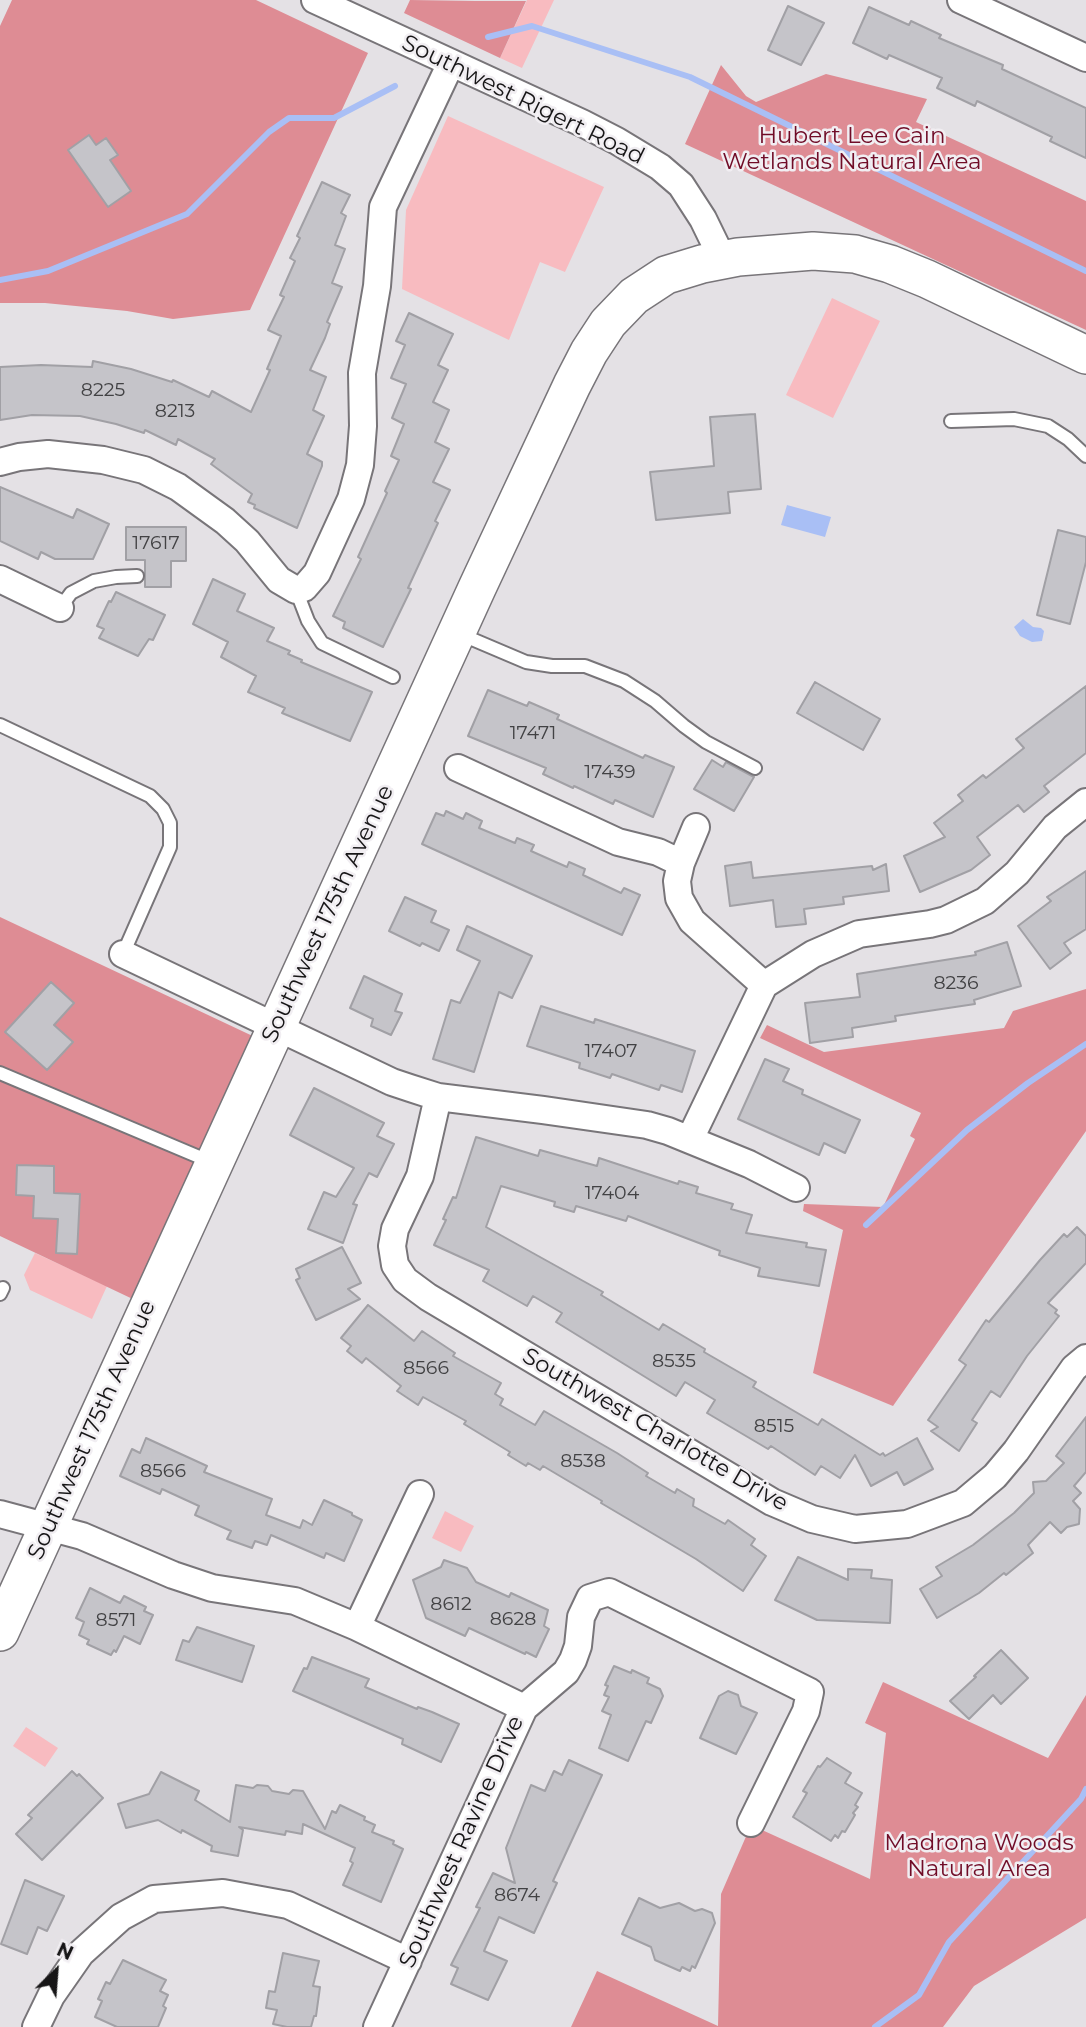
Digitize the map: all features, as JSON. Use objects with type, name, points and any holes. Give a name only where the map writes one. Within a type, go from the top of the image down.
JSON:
[{"type":"main road","points":[[723,260],[788,251],[855,254],[927,279],[1086,355]]},
{"type":"main road","name":"Southwest 175th Avenue","points":[[0,1632],[456,633],[589,352],[608,323],[634,296],[666,275],[723,260]]},
{"type":"street","name":"Southwest Rigert Road","points":[[314,0],[582,123],[660,167],[681,185],[723,260]]},
{"type":"street","points":[[961,0],[1086,58]]},
{"type":"street","points":[[0,462],[48,454],[103,460],[144,470],[178,486],[225,520],[247,541],[279,580],[296,590],[304,587],[317,573],[351,499],[360,465],[363,426],[362,373],[377,286],[383,207],[451,63]]},
{"type":"street","points":[[0,579],[60,608]]},
{"type":"street","points":[[458,768],[618,842],[658,852],[681,863]]},
{"type":"street","points":[[690,1139],[764,985],[813,954],[859,934],[946,920],[985,901],[1017,873],[1055,827],[1086,802]]},
{"type":"street","points":[[696,827],[681,863],[677,881],[679,898],[692,921],[764,985]]},
{"type":"street","points":[[123,954],[392,1082],[438,1097],[647,1125],[690,1139],[796,1188]]},
{"type":"street","name":"Southwest Charlotte Drive","points":[[438,1097],[421,1176],[393,1237],[395,1265],[405,1280],[428,1297],[772,1502],[812,1519],[855,1529],[907,1524],[963,1503],[995,1476],[1016,1451],[1074,1368],[1086,1358]]},
{"type":"street","points":[[357,1628],[420,1494]]},
{"type":"street","name":"Southwest Ravine Drive","points":[[0,1514],[82,1536],[173,1575],[212,1588],[295,1601],[524,1708],[377,2027]]},
{"type":"street","points":[[524,1708],[566,1672],[578,1646],[581,1617],[590,1598],[609,1591],[810,1692],[806,1711],[751,1823]]},
{"type":"street","points":[[36,2027],[51,1996],[81,1953],[121,1917],[154,1899],[223,1893],[288,1905],[408,1961]]},
{"type":"lane","points":[[951,421],[1014,419],[1048,426],[1068,439],[1086,456]]},
{"type":"lane","points":[[60,608],[71,593],[94,581],[137,576]]},
{"type":"lane","points":[[296,590],[307,621],[322,643],[393,677]]},
{"type":"lane","points":[[456,633],[526,662],[552,666],[585,666],[624,681],[655,701],[706,742],[755,768]]},
{"type":"lane","points":[[0,725],[150,796],[163,809],[170,823],[170,847],[123,954]]},
{"type":"lane","points":[[0,1073],[214,1164]]},
{"type":"shaded area","points":[[527,0],[554,0],[522,68],[500,58]]},
{"type":"shaded area","points":[[448,116],[604,187],[565,272],[540,262],[509,340],[402,289],[406,210]]},
{"type":"shaded area","points":[[832,298],[880,321],[833,418],[786,395]]},
{"type":"shaded area","points":[[35,1253],[107,1286],[92,1319],[30,1290],[24,1275]]},
{"type":"shaded area","points":[[445,1511],[474,1526],[461,1552],[432,1538]]},
{"type":"shaded area","points":[[26,1727],[58,1748],[45,1767],[13,1746]]},
{"type":"green space","points":[[12,0],[256,0],[368,53],[250,310],[173,319],[127,311],[45,303],[0,303],[0,26]]},
{"type":"green space","points":[[410,0],[526,1],[500,58],[404,13]]},
{"type":"green space","name":"Hubert Lee Cain Wetlands Natural Area","points":[[721,65],[746,96],[756,102],[826,74],[927,99],[916,122],[1086,201],[1086,330],[685,144]]},
{"type":"green space","points":[[0,917],[259,1039],[139,1302],[0,1236]]},
{"type":"green space","points":[[1086,989],[1086,1131],[893,1406],[813,1373],[843,1230],[803,1211],[804,1204],[883,1207],[915,1139],[910,1136],[921,1113],[760,1038],[767,1025],[824,1052],[1004,1028],[1013,1011]]},
{"type":"green space","name":"Madrona Woods Natural Area","points":[[883,1682],[1048,1758],[1086,1695],[1086,1918],[974,1986],[943,2027],[571,2027],[597,1971],[718,2026],[721,1894],[751,1825],[870,1879],[886,1733],[865,1723]]},
{"type":"water","points":[[787,505],[831,517],[825,537],[781,525]]},
{"type":"water","points":[[1023,619],[1044,631],[1042,641],[1032,642],[1020,636],[1014,627]]},
{"type":"building","points":[[788,6],[824,23],[801,65],[768,50]]},
{"type":"building","points":[[869,7],[909,25],[911,21],[941,35],[939,38],[1003,65],[1002,69],[1086,108],[1086,158],[1050,141],[1052,137],[977,101],[975,106],[937,88],[942,78],[889,55],[887,59],[853,43]]},
{"type":"building","points":[[89,135],[96,145],[106,138],[118,155],[110,160],[131,191],[108,207],[68,150]]},
{"type":"building","points":[[322,182],[350,195],[341,213],[346,216],[335,245],[345,249],[332,283],[342,287],[327,322],[330,324],[325,338],[310,370],[326,377],[313,410],[324,416],[307,454],[322,462],[322,466],[297,528],[254,508],[255,505],[248,502],[252,494],[211,464],[215,459],[178,439],[176,445],[145,430],[144,433],[80,416],[32,415],[0,420],[0,367],[92,367],[93,361],[172,382],[173,380],[209,397],[212,391],[251,412],[270,370],[267,369],[281,336],[268,330],[284,297],[280,295],[295,261],[290,258]]},
{"type":"building","points":[[409,313],[453,334],[438,365],[448,370],[433,402],[449,410],[435,442],[449,449],[433,482],[450,490],[408,588],[411,589],[383,647],[343,628],[345,622],[333,616],[361,559],[358,557],[399,460],[391,456],[404,424],[392,418],[406,384],[391,378],[405,345],[396,341]]},
{"type":"building","points":[[755,414],[761,489],[728,492],[730,513],[656,520],[650,472],[714,466],[710,417]]},
{"type":"building","points":[[0,487],[73,518],[77,509],[109,524],[93,559],[55,559],[41,552],[38,559],[0,541]]},
{"type":"building","points":[[126,527],[186,527],[186,561],[171,561],[171,587],[145,587],[145,560],[126,560]]},
{"type":"building","points":[[1058,530],[1086,537],[1086,562],[1070,624],[1037,615]]},
{"type":"building","points":[[213,579],[245,594],[237,611],[274,628],[267,641],[290,651],[288,654],[302,660],[301,662],[372,692],[350,741],[282,713],[285,708],[248,692],[256,676],[221,657],[228,642],[193,624]]},
{"type":"building","points":[[116,592],[165,615],[153,640],[149,639],[138,656],[99,638],[104,629],[97,626]]},
{"type":"building","points":[[815,682],[880,719],[863,750],[797,713]]},
{"type":"building","points":[[1086,686],[1086,753],[1044,786],[1049,792],[1024,812],[1018,805],[977,837],[990,855],[971,870],[920,892],[904,856],[945,837],[934,823],[963,801],[958,795],[983,775],[986,778],[1024,748],[1016,739]]},
{"type":"building","points":[[488,690],[527,706],[529,702],[559,715],[557,719],[643,758],[645,755],[674,767],[653,817],[615,800],[613,804],[574,786],[573,788],[543,774],[546,768],[468,736]]},
{"type":"building","points":[[712,760],[723,767],[726,762],[754,777],[734,811],[694,789]]},
{"type":"building","points":[[446,811],[463,819],[466,813],[482,821],[479,828],[515,843],[517,838],[534,845],[531,851],[567,867],[569,862],[585,869],[583,875],[621,893],[624,888],[640,895],[622,935],[422,844],[436,813],[444,816]]},
{"type":"building","points":[[751,862],[753,878],[872,866],[873,870],[886,864],[889,891],[843,897],[844,904],[804,909],[806,924],[776,927],[773,900],[730,906],[725,866]]},
{"type":"building","points":[[1086,871],[1086,929],[1064,943],[1071,953],[1050,969],[1018,926],[1051,901],[1047,897]]},
{"type":"building","points":[[405,897],[436,911],[431,922],[449,930],[439,951],[422,943],[420,946],[389,931]]},
{"type":"building","points":[[467,926],[532,956],[512,998],[499,992],[474,1072],[433,1059],[451,1000],[460,1003],[480,961],[457,950]]},
{"type":"building","points":[[1007,942],[1021,986],[974,1000],[975,1004],[895,1016],[896,1021],[852,1028],[853,1037],[810,1043],[805,1003],[860,997],[857,974],[976,955],[975,952]]},
{"type":"building","points":[[364,976],[402,994],[395,1011],[402,1013],[391,1035],[371,1026],[373,1019],[350,1008]]},
{"type":"building","points":[[51,982],[74,1003],[54,1025],[73,1042],[47,1070],[5,1032]]},
{"type":"building","points":[[541,1006],[594,1023],[595,1019],[695,1051],[682,1092],[661,1085],[659,1090],[612,1074],[610,1078],[579,1068],[580,1063],[527,1046]]},
{"type":"building","points":[[765,1059],[789,1069],[783,1081],[803,1090],[802,1094],[860,1120],[845,1153],[824,1143],[819,1155],[738,1119]]},
{"type":"building","points":[[314,1088],[384,1123],[377,1136],[394,1144],[377,1177],[369,1173],[353,1204],[357,1205],[343,1243],[308,1229],[324,1192],[336,1197],[354,1168],[290,1135]]},
{"type":"building","points":[[476,1137],[538,1156],[540,1150],[597,1166],[599,1158],[678,1184],[679,1181],[698,1187],[696,1193],[733,1204],[731,1209],[752,1215],[746,1233],[807,1243],[806,1247],[826,1250],[819,1286],[758,1276],[760,1268],[719,1255],[720,1251],[628,1216],[626,1221],[576,1206],[574,1212],[554,1206],[555,1202],[501,1186],[486,1227],[603,1292],[601,1295],[659,1330],[663,1324],[705,1349],[704,1352],[756,1382],[753,1387],[818,1425],[822,1419],[885,1456],[917,1438],[933,1469],[904,1485],[897,1472],[871,1486],[855,1455],[840,1478],[821,1466],[815,1475],[771,1446],[768,1449],[707,1413],[715,1400],[685,1382],[676,1396],[556,1322],[562,1313],[533,1296],[527,1306],[483,1281],[489,1270],[434,1245],[453,1197],[456,1198]]},
{"type":"building","points":[[17,1165],[54,1166],[54,1193],[80,1194],[77,1254],[56,1253],[58,1219],[33,1218],[34,1196],[16,1195]]},
{"type":"building","points":[[1077,1227],[1086,1236],[1086,1263],[1048,1303],[1057,1310],[1055,1313],[1059,1316],[1027,1356],[1000,1397],[991,1391],[972,1420],[977,1423],[959,1451],[931,1431],[938,1427],[928,1420],[966,1365],[959,1360],[986,1320],[989,1322],[1064,1234],[1067,1237]]},
{"type":"building","points":[[342,1247],[361,1283],[348,1289],[360,1299],[316,1320],[296,1280],[300,1278],[296,1269]]},
{"type":"building","points":[[368,1305],[414,1341],[422,1331],[455,1353],[453,1356],[501,1383],[495,1394],[503,1399],[500,1405],[535,1425],[544,1411],[617,1453],[648,1473],[646,1476],[675,1493],[677,1489],[694,1499],[693,1506],[725,1524],[728,1520],[755,1539],[751,1545],[766,1556],[743,1591],[696,1559],[543,1466],[540,1470],[528,1463],[526,1466],[508,1455],[510,1452],[464,1424],[466,1421],[423,1397],[418,1405],[397,1391],[401,1386],[366,1358],[362,1363],[347,1351],[351,1346],[341,1338]]},
{"type":"building","points":[[1086,1417],[1086,1472],[1074,1486],[1081,1493],[1073,1501],[1080,1509],[1079,1524],[1067,1527],[1061,1533],[1050,1522],[1028,1545],[1033,1553],[1006,1575],[1004,1573],[979,1593],[937,1618],[920,1589],[942,1576],[936,1567],[973,1545],[1014,1513],[1034,1493],[1033,1482],[1046,1481],[1064,1463],[1056,1456]]},
{"type":"building","points":[[146,1438],[207,1466],[204,1472],[272,1499],[266,1515],[300,1528],[303,1520],[312,1525],[324,1500],[352,1513],[362,1520],[344,1561],[326,1553],[324,1558],[271,1535],[267,1545],[255,1541],[252,1548],[227,1539],[231,1531],[195,1515],[199,1506],[162,1489],[160,1494],[120,1476],[132,1449],[140,1453]]},
{"type":"building","points":[[798,1557],[848,1580],[848,1569],[872,1570],[871,1578],[892,1580],[890,1623],[817,1620],[775,1600]]},
{"type":"building","points":[[444,1560],[467,1568],[476,1582],[509,1597],[511,1593],[548,1610],[544,1626],[549,1629],[536,1657],[469,1628],[465,1636],[426,1618],[413,1580],[441,1567]]},
{"type":"building","points":[[90,1588],[120,1603],[124,1596],[146,1607],[144,1611],[153,1615],[140,1644],[124,1636],[116,1652],[114,1650],[111,1655],[87,1644],[89,1640],[79,1635],[84,1622],[76,1618]]},
{"type":"building","points":[[197,1627],[254,1646],[242,1682],[176,1660],[183,1640],[189,1642]]},
{"type":"building","points":[[1001,1650],[1028,1678],[1001,1704],[993,1695],[969,1719],[950,1701]]},
{"type":"building","points":[[312,1657],[369,1679],[365,1687],[459,1724],[441,1762],[402,1744],[403,1739],[293,1691]]},
{"type":"building","points":[[614,1666],[649,1678],[647,1683],[660,1689],[663,1696],[651,1723],[646,1721],[628,1761],[599,1748],[611,1715],[602,1711],[609,1697],[604,1695],[608,1686],[605,1685]]},
{"type":"building","points":[[728,1691],[738,1695],[741,1706],[757,1713],[736,1754],[700,1738],[719,1696]]},
{"type":"building","points":[[827,1758],[851,1773],[845,1783],[862,1793],[855,1805],[858,1807],[853,1813],[855,1815],[845,1832],[842,1831],[838,1838],[835,1835],[831,1841],[793,1817],[807,1793],[803,1791],[818,1766]]},
{"type":"building","points":[[569,1760],[602,1775],[553,1881],[557,1883],[534,1933],[499,1917],[484,1951],[507,1961],[488,2000],[451,1984],[458,1968],[451,1965],[480,1908],[476,1907],[493,1873],[515,1883],[506,1848],[531,1785],[545,1791],[554,1771],[562,1775]]},
{"type":"building","points":[[72,1771],[77,1776],[79,1774],[103,1798],[42,1860],[16,1834],[32,1818],[28,1815]]},
{"type":"building","points":[[161,1772],[199,1791],[195,1800],[230,1822],[236,1785],[253,1788],[257,1785],[268,1786],[272,1791],[289,1794],[293,1790],[303,1791],[325,1829],[332,1811],[336,1813],[340,1805],[365,1817],[364,1820],[375,1825],[372,1832],[394,1841],[393,1844],[403,1849],[381,1902],[343,1885],[353,1863],[350,1861],[355,1848],[303,1824],[302,1834],[286,1831],[285,1835],[239,1827],[243,1830],[238,1856],[211,1851],[212,1846],[158,1820],[126,1828],[118,1804],[149,1794]]},
{"type":"building","points":[[25,1880],[64,1896],[47,1931],[38,1927],[27,1954],[1,1944]]},
{"type":"building","points":[[639,1898],[660,1908],[679,1903],[695,1911],[702,1909],[712,1913],[715,1923],[695,1968],[692,1966],[690,1971],[682,1967],[680,1971],[655,1960],[651,1947],[622,1934]]},
{"type":"building","points":[[283,1953],[319,1961],[313,1986],[320,1987],[316,2016],[311,2027],[273,2024],[277,2010],[266,2008],[269,1991],[275,1992]]},
{"type":"building","points":[[123,1960],[166,1980],[160,1991],[168,1995],[163,2006],[166,2008],[158,2027],[117,2027],[95,2017],[102,2001],[98,1999],[106,1982],[110,1984]]},
{"type":"waterway","points":[[488,37],[532,26],[690,77],[1086,271]]},
{"type":"waterway","points":[[0,280],[48,271],[187,214],[269,132],[289,118],[334,118],[395,86]]},
{"type":"waterway","points":[[866,1225],[967,1130],[1028,1083],[1086,1044]]},
{"type":"waterway","points":[[875,2027],[919,1995],[949,1942],[1081,1799],[1086,1789]]}]
